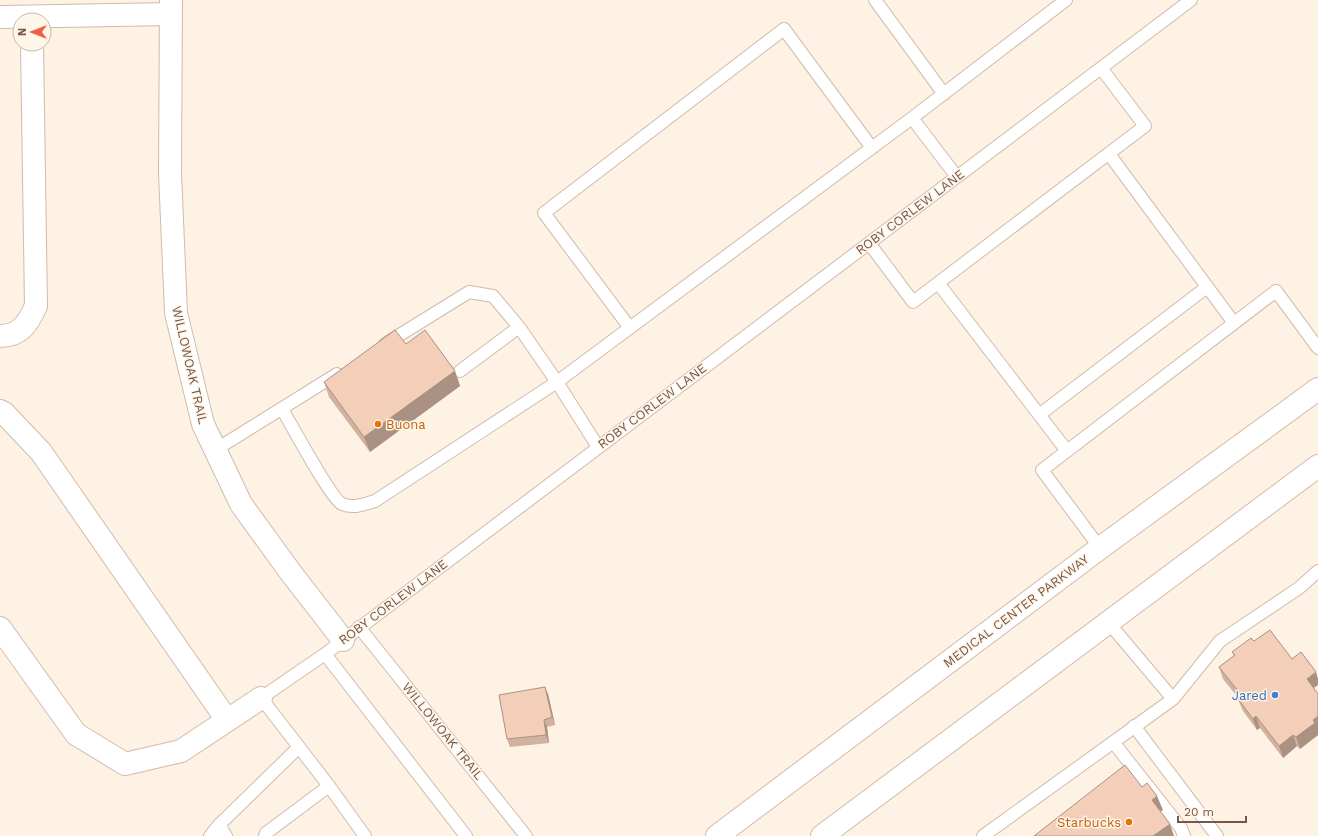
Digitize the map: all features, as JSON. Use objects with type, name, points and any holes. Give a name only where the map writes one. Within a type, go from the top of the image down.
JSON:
[{"type":"street","points":[[32,12],[171,7]]},
{"type":"street","name":"WILLOWOAK TRAIL","points":[[171,7],[170,173],[176,313],[203,424],[241,504],[291,573],[351,633]]},
{"type":"street","points":[[0,17],[12,15]]},
{"type":"street","points":[[0,336],[18,332],[28,322],[36,306],[32,52]]},
{"type":"street","name":"MEDICAL CENTER PARKWAY","points":[[717,836],[1100,548],[1318,389]]},
{"type":"street","points":[[0,412],[4,413],[41,452],[227,720]]},
{"type":"street","points":[[822,836],[1318,466]]},
{"type":"street","points":[[0,628],[76,734],[125,764],[181,751],[261,698]]},
{"type":"lane","points":[[875,0],[944,94]]},
{"type":"lane","points":[[282,409],[327,486],[341,504],[355,507],[375,501],[557,382],[944,94],[1066,0]]},
{"type":"lane","name":"ROBY CORLEW LANE","points":[[261,698],[325,654],[1101,68],[1184,2]]},
{"type":"lane","points":[[630,328],[544,213],[784,29],[872,148]]},
{"type":"lane","points":[[869,243],[913,302],[1145,126],[1101,68]]},
{"type":"lane","points":[[912,118],[957,177]]},
{"type":"lane","points":[[1109,154],[1234,323]]},
{"type":"lane","points":[[938,283],[1067,451]]},
{"type":"lane","points":[[1039,415],[1206,286]]},
{"type":"lane","points":[[1100,548],[1042,470],[1276,291],[1318,348]]},
{"type":"lane","points":[[375,350],[469,292],[493,296],[519,328],[557,382],[598,447]]},
{"type":"lane","points":[[460,372],[519,328]]},
{"type":"lane","points":[[215,450],[348,367]]},
{"type":"lane","points":[[992,834],[1134,726],[1173,699],[1220,641],[1299,588],[1318,571]]},
{"type":"lane","points":[[1108,622],[1173,699]]},
{"type":"lane","name":"WILLOWOAK TRAIL","points":[[351,633],[526,836]]},
{"type":"lane","points":[[325,654],[466,836]]},
{"type":"lane","points":[[261,698],[329,786],[365,836]]},
{"type":"lane","points":[[1134,726],[1217,836]]},
{"type":"lane","points":[[1113,742],[1181,828],[1184,836]]},
{"type":"lane","points":[[210,836],[219,825],[299,747]]},
{"type":"lane","points":[[265,836],[266,833],[329,786]]},
{"type":"lane","points":[[219,825],[226,836]]},
{"type":"building","name":"Buona","points":[[395,330],[406,344],[425,330],[455,371],[364,437],[324,382]]},
{"type":"building","name":"Jared","points":[[1270,630],[1292,659],[1301,652],[1316,672],[1307,679],[1318,694],[1318,716],[1313,720],[1315,723],[1296,737],[1293,735],[1279,746],[1256,716],[1253,719],[1238,699],[1242,696],[1219,667],[1235,655],[1232,652],[1251,638],[1254,641]]},
{"type":"building","points":[[545,687],[552,717],[544,720],[546,735],[507,739],[499,695]]},
{"type":"building","points":[[1125,765],[1142,787],[1147,783],[1157,796],[1152,800],[1170,824],[1153,836],[1034,836]]},
{"type":"place","name":"Buona","points":[[378,424]]},
{"type":"place","name":"Jared","points":[[1275,695]]},
{"type":"place","name":"Starbucks","points":[[1129,822]]}]
